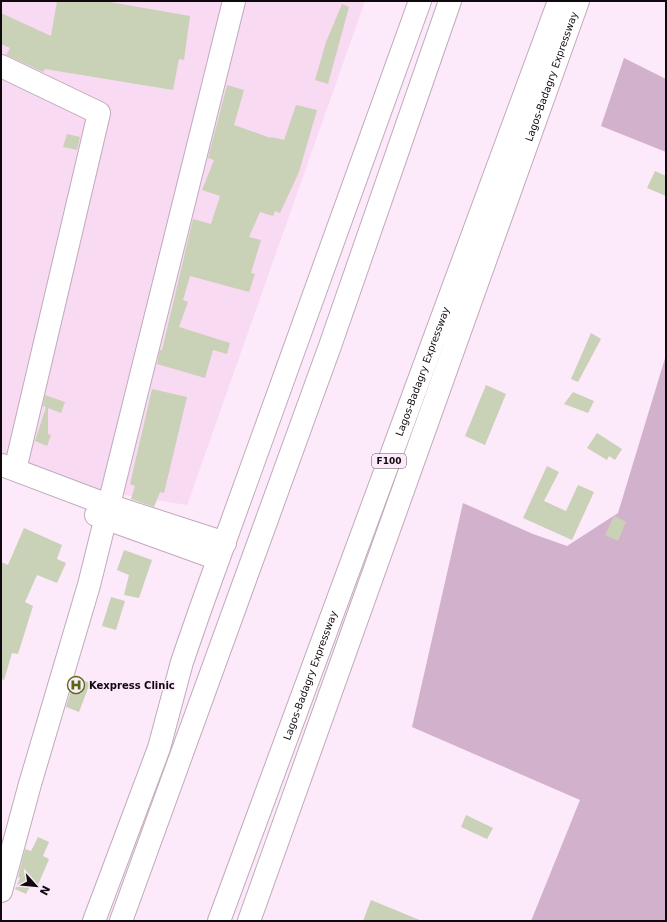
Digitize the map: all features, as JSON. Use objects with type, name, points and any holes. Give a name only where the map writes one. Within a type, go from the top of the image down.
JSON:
[{"type":"main road","points":[[1,891],[30,784],[89,585],[101,509],[222,1]]},
{"type":"main road","points":[[1,853],[78,581],[101,509],[234,1]]},
{"type":"main road","points":[[94,921],[159,748],[182,662],[420,1]]},
{"type":"main road","points":[[121,921],[330,346],[450,1]]},
{"type":"main road","name":"Lagos-Badagry Expressway","points":[[219,921],[559,1]]},
{"type":"main road","name":"Lagos-Badagry Expressway","points":[[249,921],[578,1]]},
{"type":"main road","points":[[1,66],[99,113],[6,471],[101,509],[222,551]]},
{"type":"shaded area","points":[[1,1],[365,1],[187,505],[94,490],[1,453]]},
{"type":"shaded area","points":[[624,58],[666,79],[666,152],[601,126]]},
{"type":"shaded area","points":[[666,355],[666,921],[531,921],[580,800],[412,727],[463,503],[533,534],[567,546],[618,513]]},
{"type":"building","points":[[57,1],[104,1],[190,16],[184,60],[179,59],[173,90],[45,69],[43,72],[6,55],[10,48],[1,44],[1,13],[51,36]]},
{"type":"building","points":[[342,4],[349,7],[328,84],[315,80],[326,42]]},
{"type":"building","points":[[227,85],[244,90],[234,125],[271,138],[284,140],[296,105],[317,110],[299,172],[280,213],[275,211],[273,216],[260,212],[249,237],[261,240],[251,273],[255,274],[249,292],[190,276],[183,300],[188,302],[179,327],[230,343],[227,354],[213,350],[205,378],[157,364],[160,350],[162,350],[193,219],[211,224],[220,196],[202,190],[214,160],[208,158]]},
{"type":"building","points":[[67,134],[80,137],[77,150],[63,147]]},
{"type":"building","points":[[655,171],[666,176],[666,196],[647,188]]},
{"type":"building","points":[[591,333],[601,339],[578,382],[571,379]]},
{"type":"building","points":[[486,385],[506,394],[485,445],[465,436]]},
{"type":"building","points":[[152,389],[187,397],[164,493],[160,492],[154,507],[131,499],[135,486],[130,484]]},
{"type":"building","points":[[573,392],[594,401],[588,413],[564,404]]},
{"type":"building","points":[[45,395],[65,402],[61,413],[48,408],[48,434],[51,435],[47,446],[35,441],[46,407],[43,406]]},
{"type":"building","points":[[597,433],[622,449],[615,460],[609,456],[607,460],[587,448]]},
{"type":"building","points":[[547,466],[559,472],[544,501],[566,511],[578,485],[594,492],[572,540],[523,518]]},
{"type":"building","points":[[614,516],[626,522],[618,541],[605,535]]},
{"type":"building","points":[[24,528],[62,545],[57,559],[66,563],[57,583],[37,575],[25,602],[33,606],[18,654],[12,653],[4,680],[1,679],[1,562],[8,565]]},
{"type":"building","points":[[124,550],[152,560],[139,598],[124,595],[129,575],[117,570]]},
{"type":"building","points":[[111,597],[125,601],[116,630],[102,626]]},
{"type":"building","points":[[75,677],[90,683],[79,712],[66,707]]},
{"type":"building","points":[[466,815],[493,828],[487,839],[461,827]]},
{"type":"building","points":[[38,837],[49,842],[43,856],[49,859],[38,885],[31,884],[26,894],[15,889],[20,878],[18,877],[25,849],[31,851]]},
{"type":"building","points":[[371,900],[422,921],[363,921]]},
{"type":"place","name":"Kexpress Clinic","points":[[76,685]]}]
